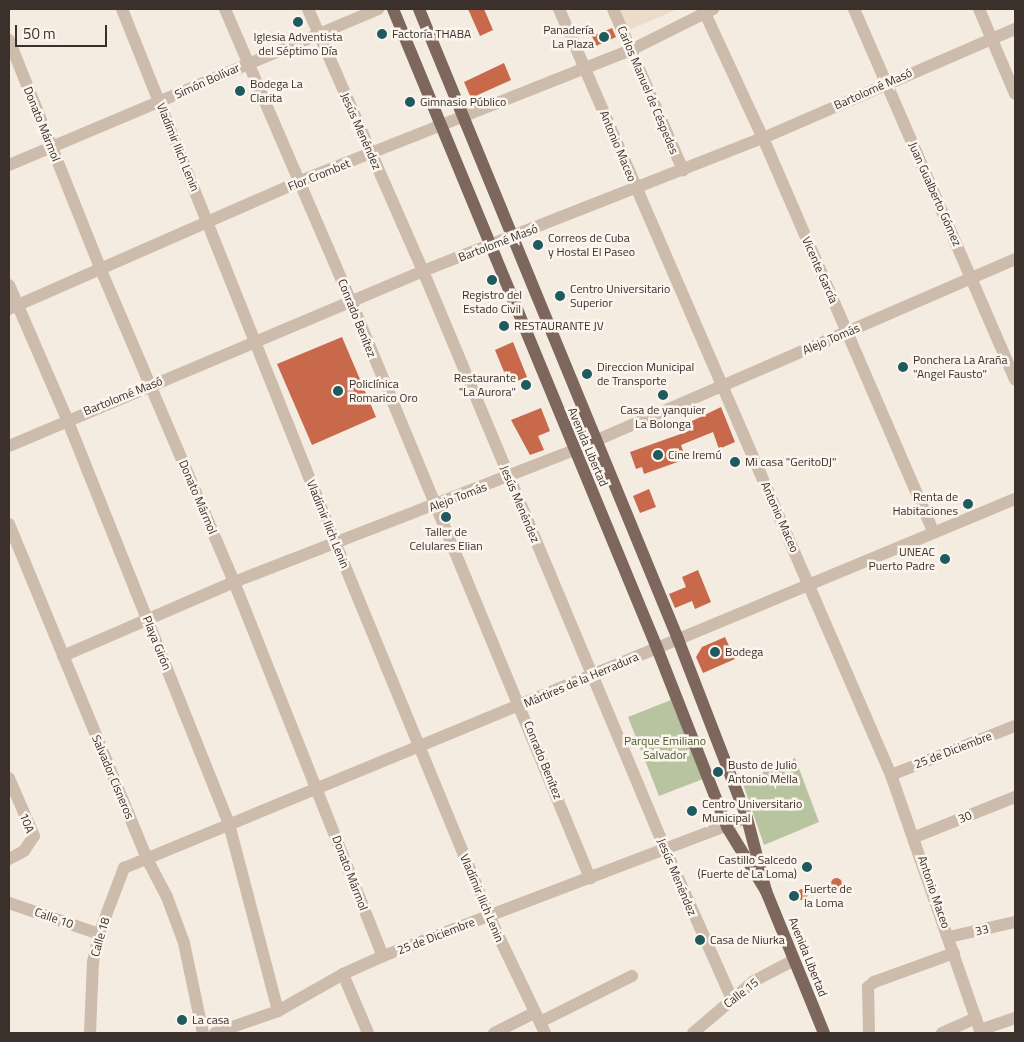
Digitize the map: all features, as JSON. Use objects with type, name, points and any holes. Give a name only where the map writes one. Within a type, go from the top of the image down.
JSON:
[{"type":"main road","name":"Avenida Libertad","points":[[393,9],[657,648],[727,826],[766,891]]},
{"type":"main road","name":"Avenida Libertad","points":[[419,9],[678,639],[747,818],[766,891],[824,1033]]},
{"type":"street","name":"Vladímir Ilich Lenin","points":[[122,9],[257,342],[335,542],[489,916],[540,1023]]},
{"type":"street","name":"Conrado Benítez","points":[[225,9],[351,301],[434,506],[521,705],[590,878]]},
{"type":"street","name":"Jesús Menéndez","points":[[308,9],[370,154],[423,271],[666,851],[732,998]]},
{"type":"street","name":"Simón Bolívar","points":[[9,165],[378,9]]},
{"type":"street","name":"Antonio Maceo","points":[[559,9],[810,584],[891,775],[915,837],[979,1027]]},
{"type":"street","name":"Carlos Manuel de Céspedes","points":[[613,9],[683,170]]},
{"type":"street","name":"Juan Gualberto Gómez","points":[[854,9],[1015,379]]},
{"type":"street","points":[[980,9],[1015,94]]},
{"type":"street","name":"Flor Crombet","points":[[13,307],[300,181],[631,50],[707,10]]},
{"type":"street","name":"Vicente García","points":[[707,10],[934,533]]},
{"type":"street","name":"Bartolomé Masó","points":[[9,446],[67,419],[257,342],[423,271],[512,238],[763,138],[886,83],[1015,29]]},
{"type":"street","name":"Donato Mármol","points":[[9,40],[101,270],[234,582],[383,956]]},
{"type":"street","name":"Alejo Tomás","points":[[63,656],[234,582],[335,542],[434,506],[574,450],[1015,259]]},
{"type":"street","name":"Playa Girón","points":[[9,285],[13,307],[67,419],[229,824],[278,1011]]},
{"type":"street","name":"Mártires de la Herradura","points":[[146,857],[318,791],[420,746],[1015,499]]},
{"type":"street","name":"Salvador Cisneros","points":[[9,524],[13,548],[63,656],[146,857],[167,897],[184,943],[203,1033]]},
{"type":"street","name":"25 de Diciembre","points":[[891,775],[1015,726]]},
{"type":"street","name":"10A","points":[[9,778],[34,836],[24,851],[9,859]]},
{"type":"street","name":"30","points":[[915,837],[1015,798]]},
{"type":"street","name":"25 de Diciembre","points":[[215,1033],[278,1011],[342,974],[383,956],[666,851],[747,818]]},
{"type":"street","name":"Calle 18","points":[[90,1033],[93,962],[99,934],[124,868],[146,857]]},
{"type":"street","name":"Calle 10","points":[[9,903],[99,934]]},
{"type":"street","name":"33","points":[[949,938],[1015,922]]},
{"type":"street","points":[[869,1033],[868,987],[874,982],[954,953]]},
{"type":"street","name":"Calle 15","points":[[693,1033],[754,981],[794,960]]},
{"type":"street","points":[[342,974],[368,1033]]},
{"type":"street","points":[[494,1033],[540,1023],[632,976]]},
{"type":"street","points":[[942,1033],[979,1027],[1015,1018]]},
{"type":"green space","name":"Parque Emiliano Salvador","points":[[671,700],[703,779],[659,796],[628,717]]},
{"type":"green space","points":[[795,758],[819,822],[764,845],[742,781]]},
{"type":"shaded area","points":[[618,9],[678,9],[627,31]]},
{"type":"building","points":[[468,9],[484,9],[493,30],[480,36]]},
{"type":"building","name":"Panadería La Plaza","points":[[612,28],[616,37],[596,46],[592,36]]},
{"type":"building","points":[[504,63],[511,80],[471,98],[464,82]]},
{"type":"building","name":"Policlínica Romarico Oro","points":[[342,337],[376,417],[312,445],[277,364]]},
{"type":"building","points":[[513,342],[527,377],[509,384],[495,350]]},
{"type":"building","points":[[721,407],[735,442],[719,449],[713,432],[681,445],[686,459],[644,474],[642,467],[636,469],[630,452],[689,431],[686,424]]},
{"type":"building","points":[[541,408],[550,431],[538,436],[544,450],[530,455],[511,420]]},
{"type":"building","points":[[649,489],[656,507],[640,513],[633,496]]},
{"type":"building","points":[[698,570],[711,602],[695,609],[692,601],[675,608],[669,594],[686,587],[682,577]]},
{"type":"building","name":"Bodega","points":[[725,637],[735,659],[703,673],[696,657],[702,647]]},
{"type":"building","points":[[836,877],[842,883],[836,889],[830,883]]},
{"type":"building","points":[[802,888],[808,894],[802,900],[796,894]]},
{"type":"place","name":"Iglesia Adventista del Séptimo Día","points":[[298,22]]},
{"type":"place","name":"Factoría THABA","points":[[382,34]]},
{"type":"place","name":"Panadería La Plaza","points":[[604,37]]},
{"type":"place","name":"Bodega La Clarita","points":[[240,91]]},
{"type":"place","name":"Gimnasio Público","points":[[410,102]]},
{"type":"place","name":"Correos de Cuba y Hostal El Paseo","points":[[538,245]]},
{"type":"place","name":"Registro del Estado Civil","points":[[492,280]]},
{"type":"place","name":"Centro Universitario Superior","points":[[560,296]]},
{"type":"place","name":"RESTAURANTE JV","points":[[504,326]]},
{"type":"place","name":"Ponchera La Araña \"Angel Fausto\"","points":[[903,367]]},
{"type":"place","name":"Direccion Municipal de Transporte","points":[[587,374]]},
{"type":"place","name":"Restaurante \"La Aurora\"","points":[[526,385]]},
{"type":"place","name":"Policlínica Romarico Oro","points":[[338,391]]},
{"type":"place","name":"Casa de yanquier La Bolonga","points":[[663,395]]},
{"type":"place","name":"Cine Iremú","points":[[658,455]]},
{"type":"place","name":"Mi casa \"GeritoDJ\"","points":[[735,462]]},
{"type":"place","name":"Renta de Habitaciones","points":[[968,504]]},
{"type":"place","name":"Taller de Celulares Elian","points":[[446,517]]},
{"type":"place","name":"UNEAC Puerto Padre","points":[[945,559]]},
{"type":"place","name":"Bodega","points":[[715,652]]},
{"type":"place","name":"Busto de Julio Antonio Mella","points":[[718,772]]},
{"type":"place","name":"Centro Universitario Municipal","points":[[692,811]]},
{"type":"place","name":"Castillo Salcedo (Fuerte de La Loma)","points":[[807,867]]},
{"type":"place","name":"Fuerte de la Loma","points":[[794,896]]},
{"type":"place","name":"Casa de Niurka","points":[[700,940]]},
{"type":"place","name":"La casa","points":[[182,1020]]}]
